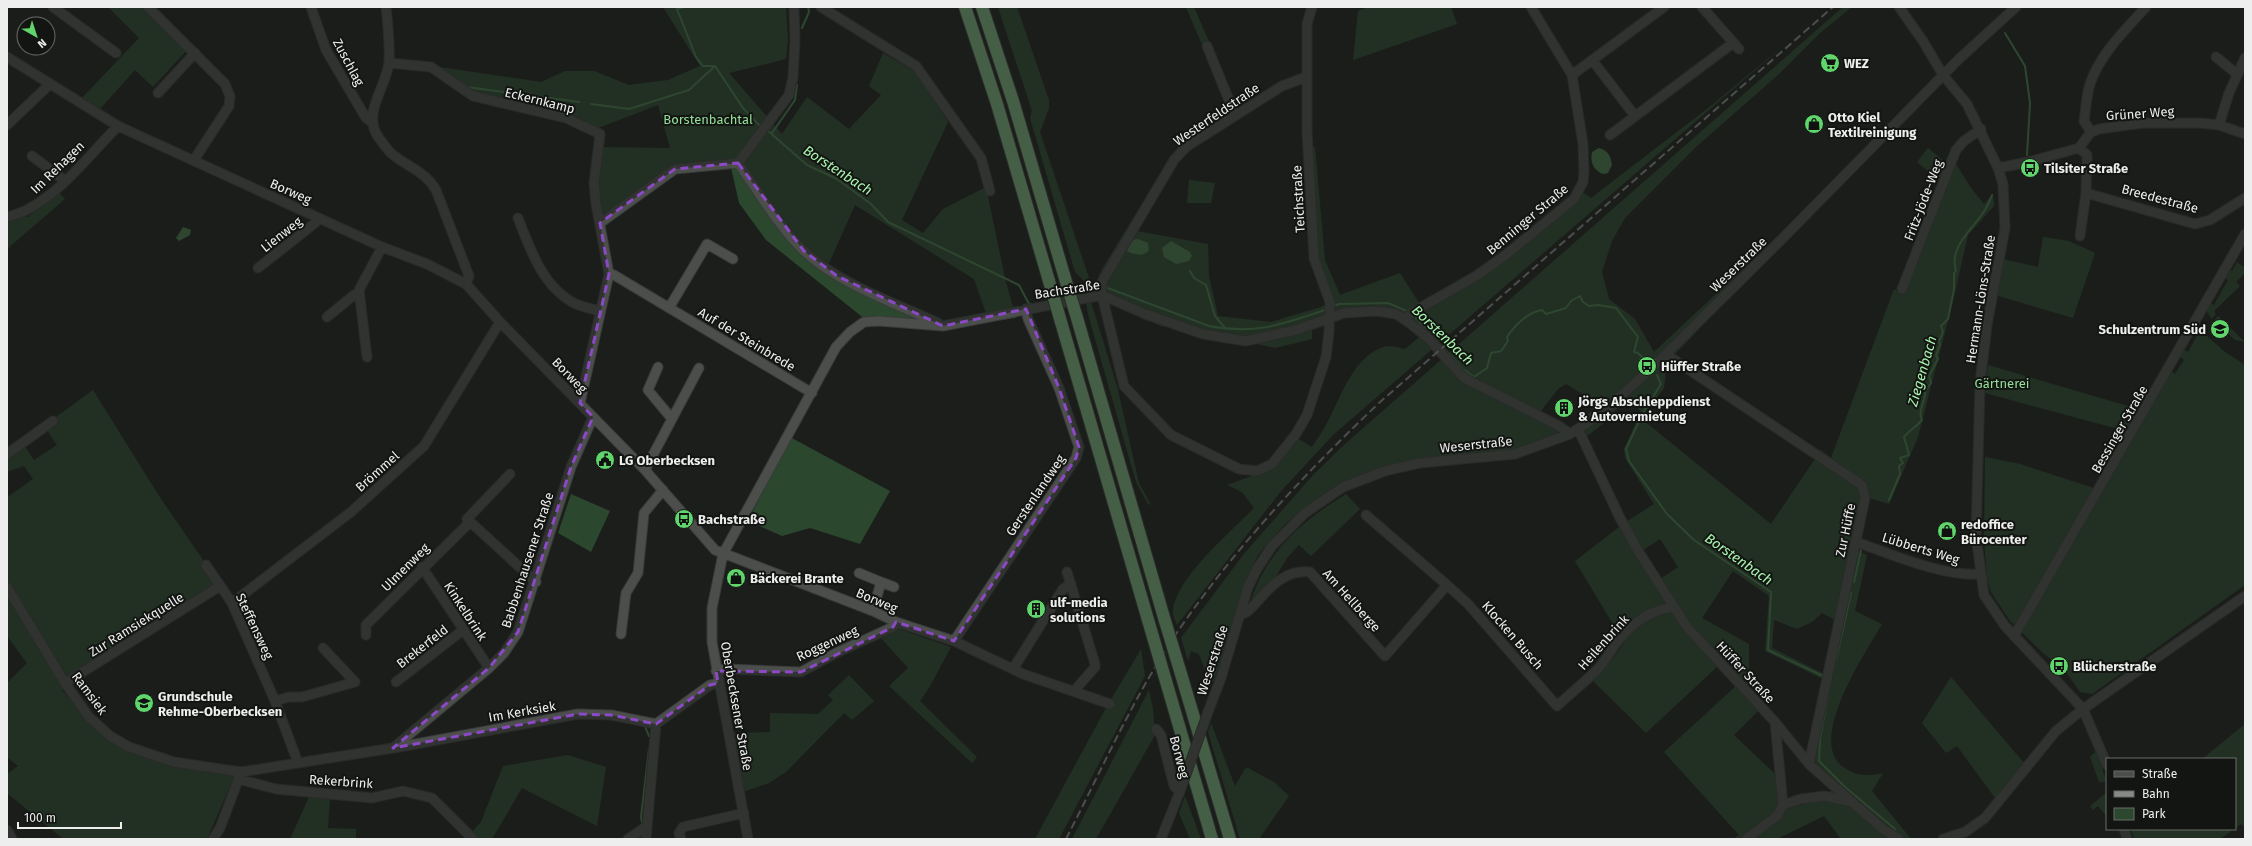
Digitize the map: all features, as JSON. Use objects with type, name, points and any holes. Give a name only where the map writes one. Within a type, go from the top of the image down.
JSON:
[{"type":"highway","points":[[965,7],[998,104],[1212,839]]},
{"type":"highway","points":[[982,7],[1013,101],[1230,839]]},
{"type":"street","points":[[53,7],[116,53]]},
{"type":"street","points":[[148,7],[225,84],[230,96],[229,106],[194,160]]},
{"type":"street","name":"Zuschlag","points":[[311,7],[326,50],[366,118],[373,123],[377,134],[391,153],[431,180],[469,276],[466,284]]},
{"type":"street","points":[[373,123],[373,113],[389,63],[389,29],[386,7]]},
{"type":"street","points":[[600,223],[675,170],[738,163],[789,95],[793,77],[795,40],[794,7]]},
{"type":"street","points":[[821,7],[916,66],[962,124],[981,158],[990,191]]},
{"type":"street","points":[[1306,77],[1307,24],[1312,7]]},
{"type":"street","name":"Benninger Straße","points":[[1409,315],[1476,276],[1507,254],[1574,199],[1580,192],[1584,171],[1583,144],[1572,75],[1531,7]]},
{"type":"street","points":[[1572,75],[1593,61],[1664,7]]},
{"type":"street","points":[[1610,135],[1736,46],[1702,7]]},
{"type":"street","name":"Hermann-Löns-Straße","points":[[1899,7],[1923,41],[1943,75],[1966,104],[1981,129],[1998,168],[2002,184],[2005,228],[1988,325],[1980,383],[1976,536],[1984,595],[2014,636],[2083,709],[2106,763]]},
{"type":"street","name":"Weserstraße","points":[[1161,839],[1181,788],[1240,614],[1257,569],[1272,546],[1304,513],[1343,487],[1385,470],[1420,463],[1515,454],[1570,434],[1602,413],[1667,353],[1781,241],[1943,75],[2016,7]]},
{"type":"street","points":[[2091,132],[2084,121],[2088,90],[2096,70],[2109,49],[2146,7]]},
{"type":"street","points":[[1207,46],[1235,115]]},
{"type":"street","points":[[158,93],[195,54]]},
{"type":"street","points":[[2216,56],[2236,74]]},
{"type":"street","name":"Borweg","points":[[7,57],[118,126],[382,247],[427,264],[466,284],[500,322],[645,470],[715,550],[873,611],[896,622],[954,641],[1013,669],[1110,704]]},
{"type":"street","points":[[2219,125],[2236,74],[2245,58]]},
{"type":"street","points":[[1593,61],[1635,116]]},
{"type":"street","name":"Eckernkamp","points":[[389,63],[431,67],[473,96],[566,118],[600,134],[594,183],[609,274]]},
{"type":"street","name":"Westerfeldstraße","points":[[1306,77],[1282,86],[1186,147],[1174,160],[1102,282],[1102,294],[1124,386],[1171,435],[1239,469],[1257,472],[1272,464],[1296,434],[1307,414],[1326,357],[1330,315]]},
{"type":"street","name":"Teichstraße","points":[[1306,77],[1306,131],[1314,258],[1330,302],[1330,315]]},
{"type":"street","points":[[7,125],[50,84]]},
{"type":"street","name":"Grüner Weg","points":[[2079,148],[2091,132],[2099,129],[2143,123],[2200,123],[2219,125],[2245,134]]},
{"type":"street","name":"Im Rehagen","points":[[7,217],[21,214],[36,206],[118,126]]},
{"type":"street","name":"Fritz-Jöde-Weg","points":[[1902,289],[1956,150],[1981,129]]},
{"type":"street","points":[[1998,168],[2028,162],[2079,148],[2087,155],[2086,193],[2080,236]]},
{"type":"street","points":[[32,156],[64,180]]},
{"type":"street","points":[[738,163],[778,220],[804,251],[837,276],[943,326]]},
{"type":"street","name":"Breedestraße","points":[[2086,193],[2195,224],[2210,220],[2245,198]]},
{"type":"street","name":"Lienweg","points":[[258,268],[315,224],[319,218]]},
{"type":"street","points":[[518,218],[532,256],[551,284],[560,293],[576,304],[600,311]]},
{"type":"street","name":"Bessinger Straße","points":[[2014,636],[2245,234]]},
{"type":"street","points":[[669,308],[707,244],[732,259]]},
{"type":"street","points":[[367,356],[359,290],[382,247]]},
{"type":"street","points":[[580,403],[609,274]]},
{"type":"street","name":"Auf der Steinbrede","points":[[609,274],[614,275],[812,393]]},
{"type":"street","name":"Bachstraße","points":[[723,554],[836,347],[850,332],[864,322],[879,320],[943,326],[1102,294],[1145,314],[1203,334],[1246,341],[1296,330],[1330,315],[1367,310],[1409,315],[1464,378],[1559,426],[1570,434]]},
{"type":"street","points":[[326,317],[354,295],[359,295]]},
{"type":"street","name":"Gerstenlandweg","points":[[954,641],[1076,458],[1079,447],[1059,388],[1028,319],[1026,309]]},
{"type":"street","name":"Brömmel","points":[[232,603],[351,512],[424,446],[500,322]]},
{"type":"street","name":"Zur Hüffe","points":[[1667,353],[1670,357],[1862,485],[1865,498],[1809,764]]},
{"type":"street","points":[[658,367],[648,390],[672,419]]},
{"type":"street","points":[[645,470],[699,368]]},
{"type":"street","name":"Babbenhausener Straße","points":[[393,748],[489,668],[504,653],[518,632],[536,582],[571,467],[593,417]]},
{"type":"street","points":[[7,454],[52,422]]},
{"type":"street","name":"Hüffer Straße","points":[[1578,429],[1620,518],[1640,554],[1687,627],[1775,722],[1809,764],[1884,830],[1899,839]]},
{"type":"street","name":"Ulmenweg","points":[[366,635],[366,625],[422,567],[470,522],[466,519],[510,474]]},
{"type":"street","points":[[621,634],[626,593],[638,573],[644,513],[663,490]]},
{"type":"street","name":"Klocken Busch","points":[[1366,515],[1468,604],[1557,706]]},
{"type":"street","points":[[470,522],[536,582]]},
{"type":"street","name":"Lübberts Weg","points":[[1856,542],[1910,560],[1965,575],[1980,574]]},
{"type":"street","name":"Oberbecksener Straße","points":[[723,554],[712,608],[712,642],[718,683],[748,839]]},
{"type":"street","name":"Steffensweg","points":[[206,565],[232,603],[275,701],[298,763]]},
{"type":"street","name":"Kinkelbrink","points":[[422,567],[489,668]]},
{"type":"street","points":[[1067,572],[1096,664],[1074,691]]},
{"type":"street","name":"Am Hellberge","points":[[1240,614],[1249,612],[1263,593],[1285,575],[1295,572],[1310,572],[1385,656],[1447,585]]},
{"type":"street","points":[[859,573],[894,587]]},
{"type":"street","points":[[873,611],[881,582]]},
{"type":"street","points":[[1013,669],[1063,589],[1071,584]]},
{"type":"street","name":"Zur Ramsiekquelle","points":[[65,684],[220,586]]},
{"type":"street","name":"Ramsiek","points":[[7,587],[65,684],[89,717],[110,736],[129,747],[186,765],[239,776]]},
{"type":"street","points":[[1943,839],[1964,832],[1985,818],[2056,731],[2083,709],[2245,596]]},
{"type":"street","name":"Heilenbrink","points":[[1557,706],[1597,670],[1618,642],[1637,622],[1657,609],[1674,607]]},
{"type":"street","name":"Roggenweg","points":[[716,671],[726,669],[801,672],[838,652],[893,627],[896,622]]},
{"type":"street","name":"Brekerfeld","points":[[396,682],[463,630]]},
{"type":"street","points":[[275,701],[289,697],[302,697],[354,682],[323,648]]},
{"type":"street","points":[[646,839],[656,724],[710,685],[718,683]]},
{"type":"street","name":"Im Kerksiek","points":[[393,748],[578,714],[611,714],[656,724]]},
{"type":"street","points":[[1746,839],[1777,816],[1783,805],[1775,722]]},
{"type":"street","name":"Borweg","points":[[1156,729],[1161,736],[1174,786],[1181,788]]},
{"type":"street","points":[[213,839],[220,828],[239,776],[298,763],[393,748]]},
{"type":"street","name":"Rekerbrink","points":[[239,776],[276,789],[372,798],[403,791],[432,798],[473,839]]},
{"type":"street","points":[[1783,805],[1801,799],[1825,796],[1855,803]]},
{"type":"street","points":[[681,839],[679,833],[683,827],[744,813]]},
{"type":"street","points":[[628,839],[647,826]]},
{"type":"street","points":[[7,830],[12,839]]},
{"type":"highlighted area","points":[[738,163],[804,251],[837,276],[943,326],[1026,309],[1059,388],[1079,447],[1076,458],[954,641],[896,622],[893,627],[801,672],[716,671],[718,683],[710,685],[656,724],[611,715],[578,714],[393,748],[489,668],[518,632],[571,467],[593,417],[580,403],[609,274],[600,223],[675,169]]},
{"type":"green space","points":[[108,7],[143,7],[187,50],[153,87],[135,70],[99,110],[81,99],[139,38]]},
{"type":"green space","name":"Borstenbachtal","points":[[663,7],[786,7],[788,39],[786,59],[729,73],[782,134],[807,97],[849,129],[881,95],[869,86],[883,53],[917,73],[948,122],[902,220],[923,233],[943,209],[986,187],[1005,278],[1016,318],[989,322],[974,279],[855,205],[826,270],[936,325],[866,320],[766,240],[739,203],[730,163],[675,167],[602,215],[596,181],[600,147],[670,148],[658,105],[598,128],[568,116],[471,95],[433,66],[541,82],[565,71],[594,71],[629,85],[668,80],[700,66]]},
{"type":"green space","points":[[998,7],[1017,7],[1049,100],[1049,108],[1040,132],[1090,281],[1087,284],[1075,272],[1030,118],[1032,111]]},
{"type":"green space","points":[[1186,7],[1194,7],[1210,44],[1203,47]]},
{"type":"green space","points":[[1369,7],[1451,7],[1457,24],[1353,60],[1358,11]]},
{"type":"green space","points":[[1843,7],[1852,7],[1820,33],[1779,74],[1696,147],[1625,218],[1612,241],[1602,272],[1609,299],[1635,319],[1654,352],[1782,232],[1792,233],[1675,354],[1666,371],[1664,388],[1644,414],[1643,420],[1771,524],[1821,450],[1831,458],[1894,289],[1898,292],[1941,182],[1917,162],[1928,148],[1952,168],[1954,161],[1971,188],[1984,204],[1993,194],[1994,206],[1968,235],[1954,297],[1918,437],[1889,504],[1866,497],[1856,550],[1867,555],[1855,611],[1882,624],[1853,674],[1843,696],[1835,717],[1831,737],[1833,754],[1843,767],[1862,775],[1883,773],[1872,791],[1911,839],[1841,839],[1824,816],[1777,839],[1733,839],[1739,835],[1664,752],[1736,686],[1718,666],[1646,733],[1591,679],[1612,660],[1626,640],[1619,634],[1575,561],[1623,524],[1654,504],[1625,458],[1624,449],[1641,412],[1630,398],[1611,414],[1613,416],[1587,436],[1580,422],[1599,404],[1566,384],[1558,389],[1536,417],[1553,425],[1558,434],[1538,446],[1385,472],[1338,484],[1300,511],[1284,525],[1258,555],[1252,568],[1214,681],[1210,683],[1199,654],[1191,651],[1188,661],[1181,638],[1243,555],[1313,475],[1345,444]],"holes":[[[1660,539],[1678,567],[1656,582],[1640,552]],[[1733,571],[1769,596],[1765,651],[1825,680],[1826,675],[1772,648],[1774,620],[1797,629],[1812,622],[1822,613],[1841,623],[1813,759],[1837,785],[1820,800],[1783,810],[1777,776],[1734,735],[1760,709],[1749,688],[1749,644],[1702,618]]]},
{"type":"green space","points":[[1784,45],[1333,435],[1281,491],[1177,625],[1173,613],[1176,600],[1183,586],[1205,557],[1254,508],[1242,492],[1227,485],[1254,475],[1295,437],[1312,447],[1325,426],[1349,379],[1364,359],[1373,352],[1386,346],[1405,349],[1425,332],[1402,313],[1381,307],[1369,307],[1312,321],[1312,339],[1275,348],[1203,332],[1167,320],[1163,327],[1110,303],[1105,305],[1096,283],[1101,271],[1158,177],[1168,180],[1137,231],[1208,244],[1209,276],[1218,316],[1271,322],[1321,307],[1331,301],[1311,259],[1311,148],[1315,147],[1325,260],[1340,295],[1400,273],[1421,306],[1504,253],[1561,206],[1578,189],[1591,198],[1712,105]]},
{"type":"green space","points":[[1189,180],[1215,183],[1211,203],[1187,203]]},
{"type":"green space","points":[[58,192],[65,199],[7,249],[7,219],[22,216],[28,217]]},
{"type":"green space","points":[[2043,237],[2069,241],[2095,253],[2073,318],[1995,295],[2002,259],[2038,267]]},
{"type":"green space","points":[[2237,262],[2245,268],[2245,273],[2236,282],[2240,286],[2214,311],[2216,314],[2212,319],[2205,309],[2209,303],[2214,305],[2228,280],[2224,277],[2228,269],[2232,271]]},
{"type":"green space","points":[[1091,302],[1117,386],[1139,483],[1151,505],[1148,504],[1136,482],[1089,318],[1086,303]]},
{"type":"green space","points":[[2218,316],[2245,342],[2235,340],[2214,321]]},
{"type":"green space","name":"Gärtnerei","points":[[2200,330],[2225,352],[2245,365],[2245,585],[2092,694],[2080,692],[2061,665],[2045,655],[2010,621],[1991,592],[1987,579],[1984,538],[1985,457],[2020,464],[2100,490],[2133,433],[1985,393],[1988,365],[2145,411],[2171,371],[2175,374],[2184,360],[2179,356],[2183,349],[2188,352]]},
{"type":"green space","points":[[93,390],[159,496],[221,586],[62,690],[86,718],[107,739],[235,775],[207,839],[63,839],[7,793],[7,774],[18,766],[7,757],[7,683],[27,663],[7,636],[7,494],[9,496],[33,479],[24,466],[7,472],[7,453]],"holes":[[[46,429],[57,445],[34,460],[24,445]]]},
{"type":"green space","points":[[790,437],[890,491],[860,544],[810,528],[782,536],[748,521]]},
{"type":"green space","points":[[571,494],[610,511],[591,552],[558,533]]},
{"type":"green space","points":[[1346,494],[1360,509],[1311,556],[1299,545],[1287,558],[1275,578],[1251,600],[1258,582],[1267,566],[1288,538],[1315,515]]},
{"type":"green space","points":[[896,628],[951,647],[929,688],[920,701],[977,757],[972,763],[889,686],[908,668],[880,637]]},
{"type":"green space","points":[[1141,649],[1145,676],[1059,839],[1035,839],[1106,708]]},
{"type":"green space","points":[[849,675],[874,701],[852,720],[844,713],[786,772],[769,783],[743,792],[733,733],[770,732],[770,713],[818,714],[833,700],[828,695]]},
{"type":"green space","points":[[1951,677],[2024,763],[1995,798],[1957,746],[1946,753],[1922,723]]},
{"type":"green space","points":[[1149,690],[1153,709],[1155,735],[1096,839],[1072,839]]},
{"type":"green space","points":[[1211,723],[1235,786],[1245,769],[1248,768],[1274,782],[1289,796],[1259,839],[1240,839],[1208,732]]},
{"type":"green space","points":[[2245,724],[2245,828],[2241,824],[2236,827],[2236,758],[2203,758]]},
{"type":"green space","points":[[2097,750],[2106,781],[2104,782],[2099,782],[2090,757]]},
{"type":"green space","points":[[568,755],[606,767],[597,826],[522,788],[492,839],[471,839],[472,832],[481,822],[503,766]]},
{"type":"green space","points":[[2106,793],[2106,816],[2098,806],[2093,810],[2090,806]]},
{"type":"green space","points":[[310,795],[330,797],[328,828],[356,829],[356,839],[290,839]]},
{"type":"green space","points":[[1185,796],[1201,839],[1190,839],[1179,813]]},
{"type":"green space","points":[[2131,830],[2233,830],[2220,839],[2134,839]]},
{"type":"shaded area","points":[[1599,148],[1607,152],[1611,159],[1612,165],[1608,173],[1603,174],[1593,165],[1591,159],[1592,152]]},
{"type":"shaded area","points":[[183,227],[191,230],[190,235],[179,241],[176,238]]},
{"type":"shaded area","points":[[1138,239],[1148,243],[1149,250],[1144,254],[1139,255],[1127,251],[1131,240]]},
{"type":"shaded area","points":[[1171,241],[1190,252],[1192,256],[1189,261],[1176,264],[1164,257],[1162,248]]},
{"type":"waterway","name":"Borstenbach","points":[[684,7],[677,9],[696,57],[703,66],[715,66],[743,108],[761,127]]},
{"type":"waterway","points":[[802,28],[809,12],[808,7]]},
{"type":"waterway","name":"Ziegenbach","points":[[2005,33],[2025,66],[2030,103],[2027,155]]},
{"type":"waterway","points":[[591,104],[629,109],[689,90],[715,66]]},
{"type":"waterway","points":[[772,133],[795,100],[797,85]]},
{"type":"waterway","points":[[466,87],[579,102]]},
{"type":"waterway","name":"Borstenbach","points":[[767,130],[807,165],[837,179],[871,204],[888,222],[1019,285],[1029,304],[1035,304]]},
{"type":"waterway","name":"Ziegenbach","points":[[1889,500],[1900,474],[1899,466],[1903,463],[1900,458],[1909,455],[1904,437],[1922,420],[1920,413],[1925,391],[1931,383],[1929,376],[1938,359],[1936,355],[1940,345],[1939,341],[1943,332],[1941,326],[1948,319],[1954,289],[1954,273],[1956,271],[1955,260],[1957,251],[1967,233],[1988,206],[1992,195]]},
{"type":"waterway","points":[[1190,271],[1194,278],[1206,285],[1215,316],[1225,328]]},
{"type":"waterway","name":"Borstenbach","points":[[1082,289],[1100,286]]},
{"type":"waterway","name":"Borstenbach","points":[[1105,287],[1209,326],[1226,328],[1256,329],[1283,323],[1328,309]]},
{"type":"waterway","name":"Borstenbach","points":[[1435,339],[1463,369],[1474,377],[1487,368],[1491,353],[1501,351],[1508,341],[1507,337],[1527,316],[1537,311],[1542,310],[1546,314],[1566,308],[1571,301],[1580,296],[1583,302],[1589,306],[1598,305],[1616,308],[1638,337],[1634,352],[1638,353],[1646,361]]},
{"type":"waterway","name":"Borstenbach","points":[[1334,306],[1339,304],[1388,303],[1409,312]]},
{"type":"waterway","name":"Borstenbach","points":[[1414,316],[1431,335]]},
{"type":"waterway","name":"Borstenbach","points":[[1657,375],[1661,384],[1643,413],[1626,449],[1629,461],[1667,514],[1694,540],[1771,592],[1768,650],[1825,677]]},
{"type":"waterway","name":"Ziegenbach","points":[[1854,582],[1861,550]]},
{"type":"waterway","name":"Ziegenbach","points":[[1836,660],[1851,593]]},
{"type":"waterway","name":"Borstenbach","points":[[1830,684],[1820,739],[1819,761],[1845,787],[1895,829],[1894,832]]},
{"type":"waterway","points":[[644,724],[649,736]]},
{"type":"waterway","points":[[642,822],[641,817],[649,749]]},
{"type":"railway","points":[[1066,839],[1118,735],[1160,658],[1198,603],[1222,572],[1246,542],[1298,484],[1379,403],[1833,7]]},
{"type":"place","name":"WEZ","points":[[1830,63]]},
{"type":"place","name":"Otto Kiel Textilreinigung","points":[[1814,124]]},
{"type":"place","name":"Tilsiter Straße","points":[[2030,168]]},
{"type":"place","name":"Schulzentrum Süd","points":[[2220,329]]},
{"type":"place","name":"Hüffer Straße","points":[[1647,366]]},
{"type":"place","name":"Jörgs Abschleppdienst & Autovermietung","points":[[1564,408]]},
{"type":"place","name":"LG Oberbecksen","points":[[605,460]]},
{"type":"place","name":"Bachstraße","points":[[684,519]]},
{"type":"place","name":"redoffice Bürocenter","points":[[1947,531]]},
{"type":"place","name":"Bäckerei Brante","points":[[736,578]]},
{"type":"place","name":"ulf-media solutions","points":[[1036,609]]},
{"type":"place","name":"Blücherstraße","points":[[2059,666]]},
{"type":"place","name":"Grundschule Rehme-Oberbecksen","points":[[144,703]]}]
